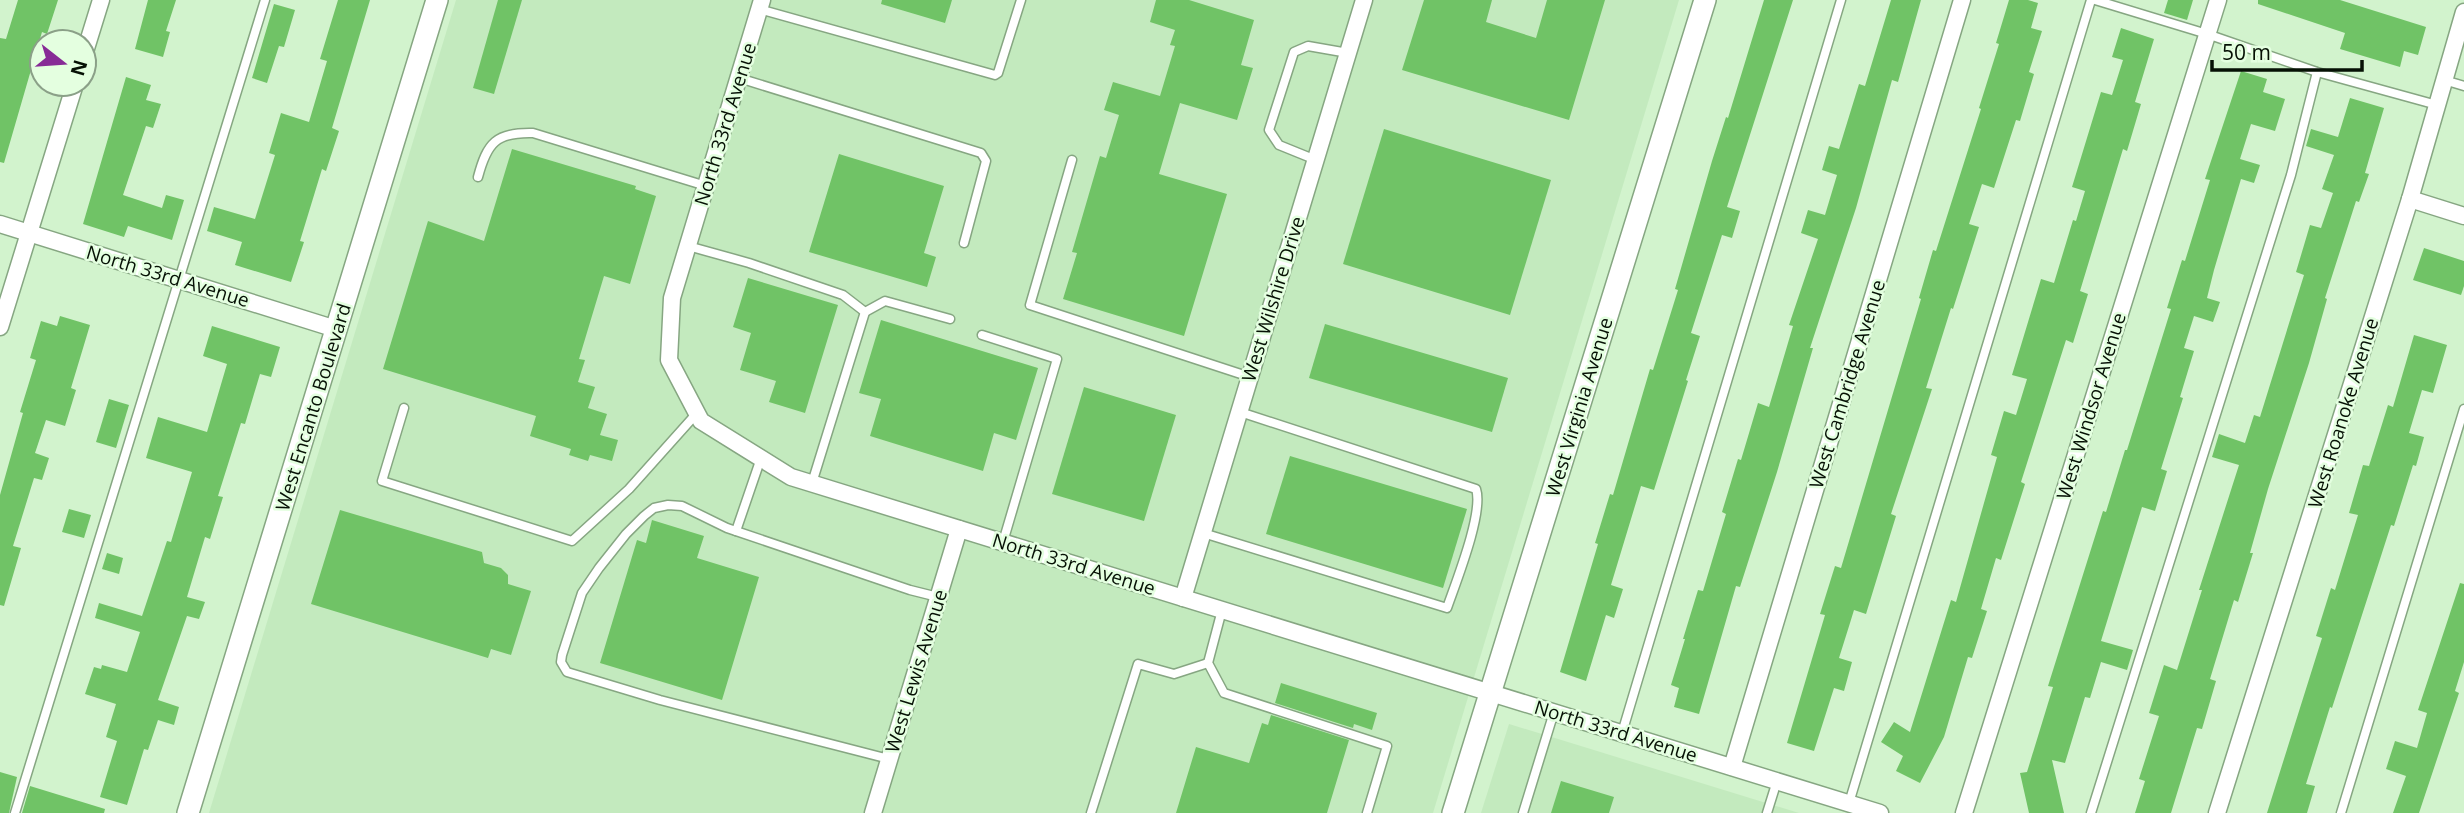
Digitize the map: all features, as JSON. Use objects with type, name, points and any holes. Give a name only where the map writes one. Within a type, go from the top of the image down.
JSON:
[{"type":"street","points":[[92,28],[101,0]]},
{"type":"street","name":"West Encanto Boulevard","points":[[188,813],[437,0]]},
{"type":"street","name":"West Wilshire Drive","points":[[1183,598],[1364,0]]},
{"type":"street","name":"West Virginia Avenue","points":[[1453,813],[1705,0]]},
{"type":"street","name":"West Cambridge Avenue","points":[[1731,767],[1962,0]]},
{"type":"street","name":"West Windsor Avenue","points":[[1964,813],[2218,0]]},
{"type":"street","name":"North 33rd Avenue","points":[[761,4],[673,298],[669,360],[701,421],[791,477],[1880,813]]},
{"type":"street","name":"West Roanoke Avenue","points":[[2217,813],[2410,199],[2464,12]]},
{"type":"street","points":[[0,327],[71,98]]},
{"type":"street","points":[[2410,199],[2464,216]]},
{"type":"street","name":"North 33rd Avenue","points":[[0,224],[336,329]]},
{"type":"street","name":"West Lewis Avenue","points":[[873,813],[959,529]]},
{"type":"lane","points":[[15,813],[265,0]]},
{"type":"lane","points":[[761,4],[995,75],[998,73],[1021,0]]},
{"type":"lane","points":[[1622,733],[1842,0]]},
{"type":"lane","points":[[1849,803],[2093,0],[2207,34],[2317,72],[2437,105]]},
{"type":"lane","points":[[1316,160],[1279,145],[1269,130],[1294,52],[1308,46],[1348,53]]},
{"type":"lane","points":[[2091,813],[2291,175],[2317,72]]},
{"type":"lane","points":[[739,78],[981,153],[986,161],[964,243]]},
{"type":"lane","points":[[2444,80],[2464,86]]},
{"type":"lane","points":[[478,177],[483,156],[494,141],[514,132],[533,133],[706,186]]},
{"type":"lane","points":[[1072,160],[1030,305],[1250,377]]},
{"type":"lane","points":[[688,246],[843,295],[865,312]]},
{"type":"lane","points":[[812,483],[865,312],[885,301],[950,319]]},
{"type":"lane","points":[[982,335],[1057,359],[1003,542]]},
{"type":"lane","points":[[404,408],[382,481],[572,541],[629,489],[697,413]]},
{"type":"lane","points":[[2341,813],[2464,409]]},
{"type":"lane","points":[[1203,533],[1447,608],[1475,520],[1479,498],[1476,489],[1240,412]]},
{"type":"lane","points":[[736,531],[761,458]]},
{"type":"lane","points":[[889,759],[660,700],[567,672],[563,667],[562,655],[582,593],[626,534],[654,508],[668,505],[682,506],[736,531],[938,597]]},
{"type":"lane","points":[[1222,610],[1208,663],[1223,693],[1387,746],[1367,813]]},
{"type":"lane","points":[[1091,813],[1138,664],[1174,674],[1208,663]]},
{"type":"lane","points":[[1522,813],[1554,712]]},
{"type":"lane","points":[[1767,813],[1777,781]]},
{"type":"shaded area","points":[[456,0],[1679,0],[1433,813],[209,813]]},
{"type":"shaded area","points":[[1509,724],[1799,813],[1481,813]]},
{"type":"building","points":[[18,0],[58,0],[49,28],[28,28],[28,80],[4,163],[0,162],[0,38],[6,39]]},
{"type":"building","points":[[148,0],[176,0],[166,31],[170,32],[163,57],[135,49]]},
{"type":"building","points":[[338,0],[370,0],[332,128],[339,131],[326,171],[322,169],[300,241],[304,242],[291,282],[235,265],[242,242],[207,231],[214,207],[255,219],[275,155],[269,153],[281,113],[309,122],[327,61],[320,59]]},
{"type":"building","points":[[498,0],[522,0],[494,94],[473,88]]},
{"type":"building","points":[[882,0],[952,0],[945,23],[881,4]]},
{"type":"building","points":[[1156,0],[1189,0],[1254,20],[1241,65],[1253,68],[1237,120],[1180,103],[1159,174],[1227,194],[1184,336],[1063,299],[1077,253],[1072,252],[1100,156],[1106,158],[1119,115],[1104,110],[1113,82],[1160,96],[1175,46],[1170,45],[1175,30],[1150,22]]},
{"type":"building","points":[[1424,0],[1492,0],[1486,22],[1536,38],[1547,0],[1605,0],[1569,120],[1402,70]]},
{"type":"building","points":[[1764,0],[1793,0],[1727,207],[1740,211],[1732,238],[1722,235],[1691,333],[1700,336],[1686,380],[1688,381],[1654,490],[1641,486],[1611,585],[1623,589],[1614,618],[1606,615],[1586,681],[1560,672],[1598,544],[1595,543],[1610,494],[1613,495],[1650,369],[1653,370],[1678,290],[1675,289],[1712,161]]},
{"type":"building","points":[[1891,0],[1921,0],[1898,82],[1892,80],[1856,208],[1810,348],[1813,348],[1777,472],[1740,587],[1736,586],[1699,714],[1674,707],[1679,688],[1671,685],[1698,590],[1703,591],[1726,514],[1722,512],[1738,459],[1741,460],[1758,403],[1769,407],[1793,326],[1789,325],[1818,239],[1801,233],[1808,210],[1825,215],[1837,175],[1822,170],[1829,146],[1839,149],[1859,84],[1865,86]]},
{"type":"building","points":[[2009,0],[2038,3],[2031,28],[2042,31],[2029,72],[2034,74],[2020,121],[2016,120],[1994,188],[1982,184],[1969,224],[1979,227],[1926,388],[1932,389],[1891,514],[1896,516],[1866,614],[1854,610],[1839,658],[1852,662],[1844,691],[1834,688],[1814,751],[1787,743],[1825,615],[1820,614],[1835,566],[1841,568],[1933,250],[1936,251],[1981,109],[1979,108],[1999,44],[1996,43]]},
{"type":"building","points":[[2168,0],[2193,0],[2187,20],[2164,13]]},
{"type":"building","points":[[2258,0],[2340,0],[2426,27],[2418,55],[2404,51],[2400,67],[2340,49],[2345,33],[2258,4]]},
{"type":"building","points":[[274,4],[295,10],[284,47],[279,46],[267,83],[252,78]]},
{"type":"building","points":[[2121,28],[2154,39],[2135,102],[2141,104],[2127,151],[2123,149],[2080,291],[2088,294],[2073,343],[2066,340],[2021,482],[2025,484],[2001,560],[1996,558],[1981,609],[1987,611],[1972,658],[1968,657],[1944,737],[1920,783],[1896,771],[1903,756],[1881,742],[1894,722],[1910,732],[1951,600],[1956,602],[1997,457],[1991,455],[2004,411],[2016,415],[2027,379],[2012,375],[2041,279],[2054,283],[2073,220],[2076,221],[2085,191],[2072,187],[2101,92],[2112,95],[2123,60],[2112,57]]},
{"type":"building","points":[[2241,71],[2267,79],[2263,92],[2285,99],[2275,131],[2251,124],[2240,159],[2260,165],[2254,183],[2241,179],[2207,298],[2220,302],[2213,322],[2194,316],[2184,348],[2194,351],[2161,469],[2167,471],[2155,511],[2142,507],[2101,641],[2133,650],[2127,670],[2101,662],[2090,698],[2085,697],[2065,763],[2052,760],[2064,813],[2029,813],[2020,773],[2027,772],[2053,687],[2048,686],[2103,511],[2106,512],[2127,450],[2171,309],[2167,308],[2210,180],[2205,179]]},
{"type":"building","points":[[126,77],[151,85],[146,100],[161,104],[153,128],[146,126],[123,195],[162,208],[166,195],[184,200],[172,240],[128,226],[124,237],[83,224]]},
{"type":"building","points":[[2350,98],[2384,108],[2365,173],[2369,174],[2359,202],[2356,201],[2325,298],[2327,299],[2309,363],[2250,553],[2253,553],[2238,602],[2234,600],[2210,679],[2216,681],[2202,729],[2197,728],[2171,813],[2135,813],[2145,781],[2139,779],[2159,716],[2149,713],[2164,665],[2177,670],[2202,590],[2199,590],[2239,465],[2212,457],[2219,434],[2245,443],[2254,415],[2260,417],[2304,275],[2296,272],[2310,225],[2321,228],[2333,193],[2322,189],[2334,155],[2306,146],[2311,129],[2338,137]]},
{"type":"building","points":[[1384,129],[1551,180],[1510,315],[1343,264]]},
{"type":"building","points":[[512,149],[636,186],[635,189],[656,196],[630,284],[604,276],[579,359],[585,360],[578,382],[595,387],[588,408],[607,414],[600,435],[618,440],[612,461],[590,455],[588,461],[569,455],[571,449],[530,436],[536,416],[383,369],[428,221],[484,241]]},
{"type":"building","points":[[839,154],[944,186],[924,253],[936,257],[927,287],[809,252]]},
{"type":"building","points":[[2424,248],[2464,261],[2464,286],[2461,295],[2413,280]]},
{"type":"building","points":[[748,278],[838,305],[805,413],[769,402],[776,381],[740,370],[751,333],[733,327]]},
{"type":"building","points":[[60,316],[90,325],[71,388],[76,390],[65,426],[46,420],[35,453],[49,458],[42,480],[34,478],[13,546],[21,548],[4,606],[0,605],[0,495],[36,360],[30,358],[41,321],[57,326]]},
{"type":"building","points":[[881,320],[1038,368],[1016,440],[994,433],[983,471],[870,436],[881,399],[859,393]]},
{"type":"building","points":[[1325,324],[1508,378],[1492,432],[1309,378]]},
{"type":"building","points":[[212,326],[280,347],[271,377],[260,374],[245,424],[241,423],[218,496],[223,497],[210,539],[205,537],[187,597],[205,602],[199,619],[187,616],[158,700],[179,707],[174,725],[158,720],[148,750],[144,749],[127,805],[100,797],[117,741],[106,737],[116,704],[85,694],[94,667],[101,669],[102,665],[127,672],[140,632],[95,618],[99,603],[142,616],[167,541],[171,542],[192,472],[146,458],[158,417],[207,432],[227,364],[203,356]]},
{"type":"building","points":[[2414,335],[2447,345],[2433,393],[2422,390],[2409,433],[2424,437],[2416,466],[2413,465],[2394,526],[2391,525],[2332,708],[2330,707],[2306,784],[2315,786],[2307,813],[2267,813],[2322,638],[2316,636],[2331,588],[2335,590],[2358,515],[2349,513],[2363,465],[2369,466],[2388,405],[2393,407]]},
{"type":"building","points":[[1084,387],[1176,415],[1144,521],[1052,494]]},
{"type":"building","points":[[109,399],[129,405],[116,448],[96,442]]},
{"type":"building","points":[[1290,456],[1467,509],[1443,588],[1266,534]]},
{"type":"building","points":[[69,509],[91,515],[84,538],[62,532]]},
{"type":"building","points":[[340,510],[482,552],[484,563],[501,568],[508,575],[508,584],[531,591],[511,655],[491,649],[488,658],[311,604]]},
{"type":"building","points":[[652,520],[704,536],[697,558],[759,577],[722,700],[600,663],[637,540],[646,543]]},
{"type":"building","points":[[107,553],[123,558],[119,574],[102,569]]},
{"type":"building","points":[[2460,583],[2464,584],[2464,662],[2455,691],[2459,693],[2419,813],[2393,813],[2406,776],[2386,769],[2395,741],[2417,748],[2427,713],[2418,710]]},
{"type":"building","points":[[1281,683],[1377,713],[1372,730],[1354,724],[1353,728],[1275,703]]},
{"type":"building","points":[[1271,715],[1349,740],[1327,813],[1176,813],[1196,747],[1249,763],[1262,723],[1268,725]]},
{"type":"building","points":[[0,772],[17,777],[9,813],[0,813]]},
{"type":"building","points":[[1561,781],[1614,797],[1609,813],[1551,813]]},
{"type":"building","points":[[30,786],[105,809],[104,813],[22,813]]}]
